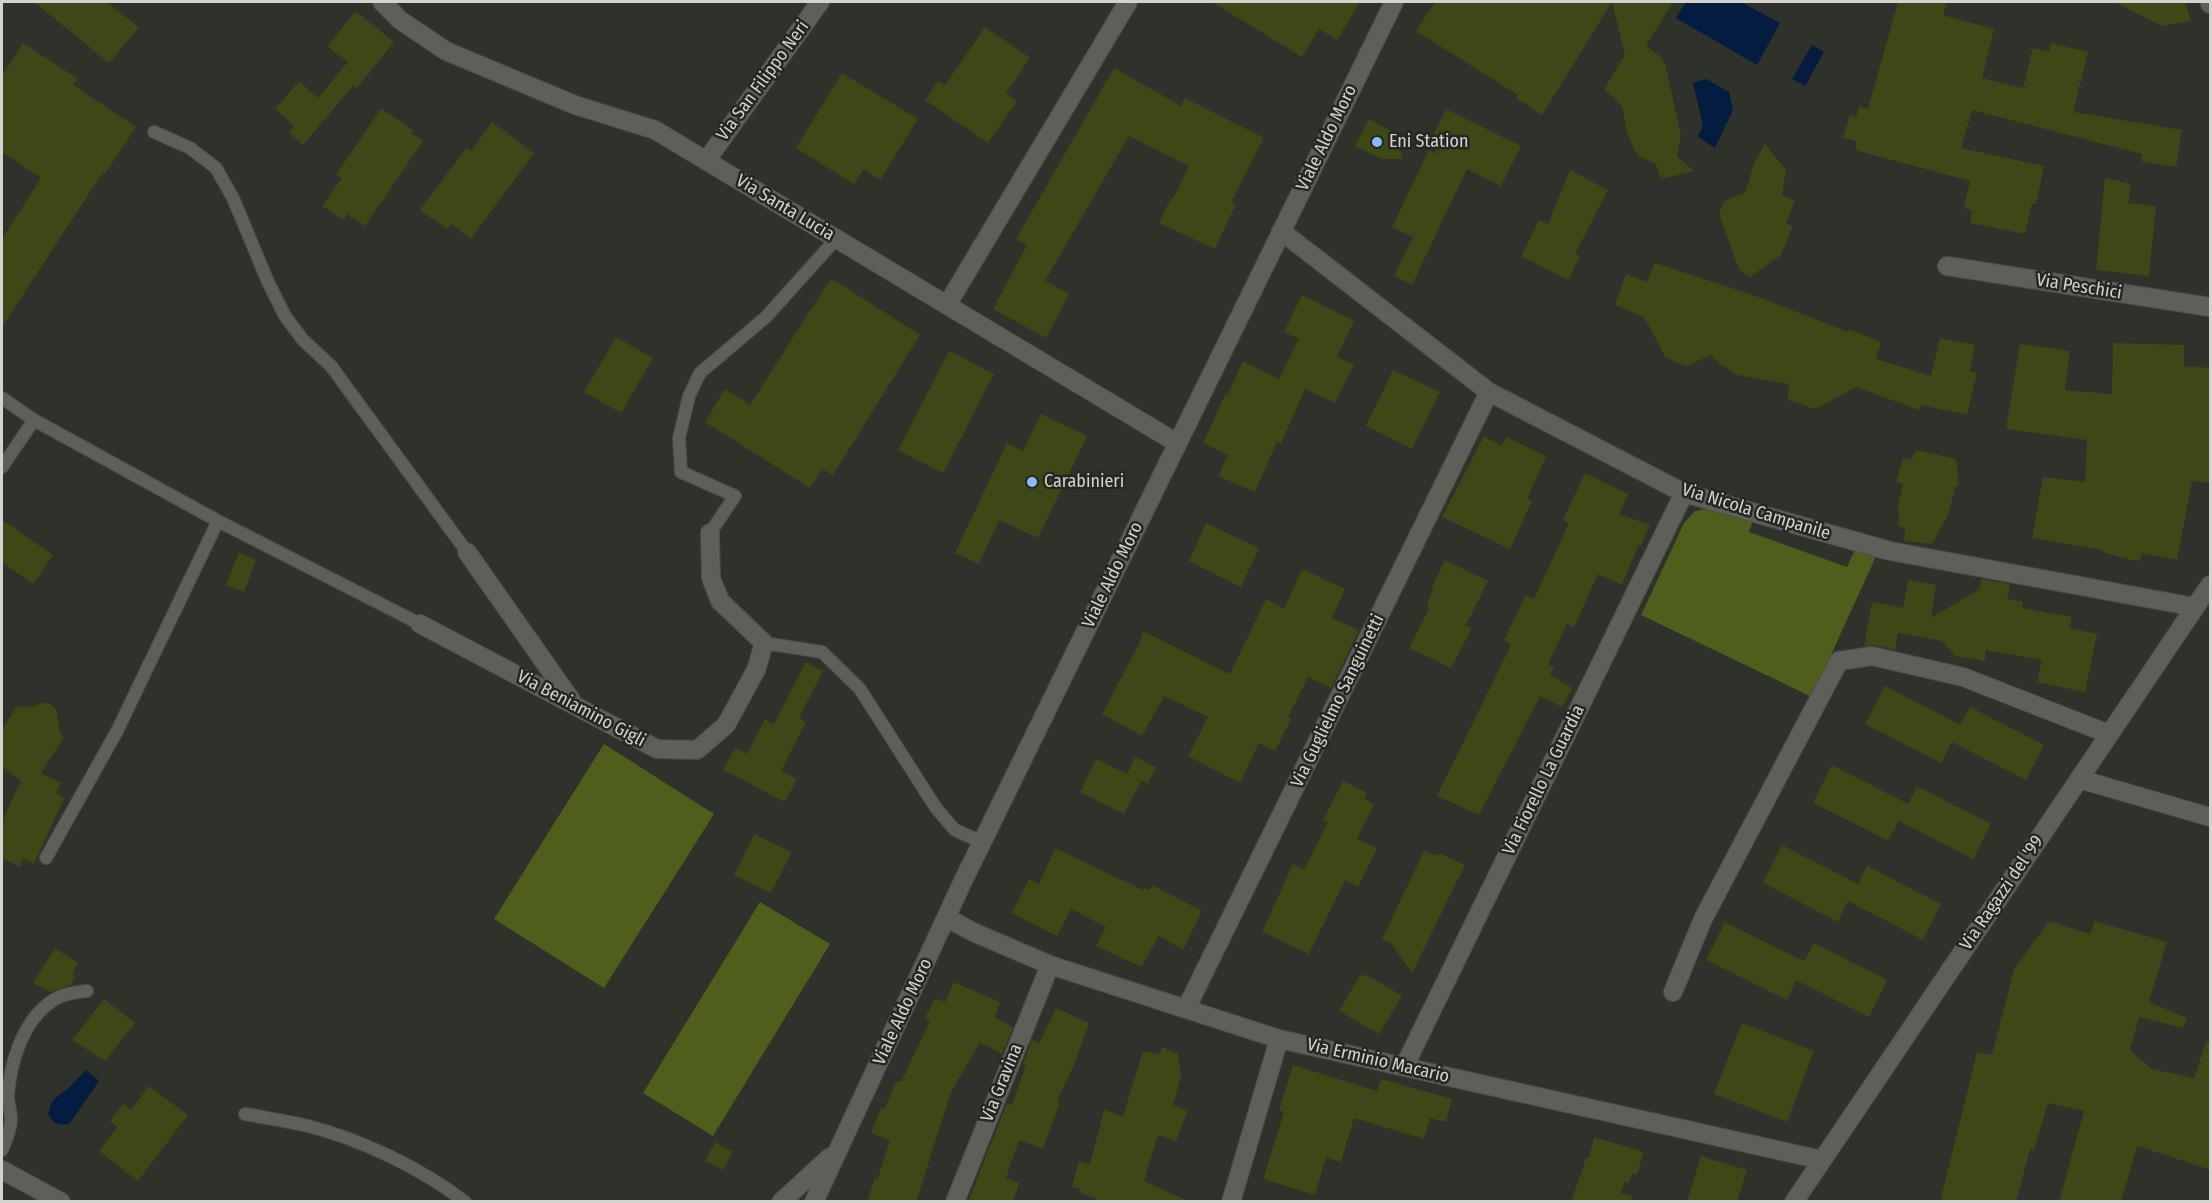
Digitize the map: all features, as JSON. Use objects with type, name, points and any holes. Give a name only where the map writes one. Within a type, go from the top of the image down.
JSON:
[{"type":"street","name":"Via Santa Lucia","points":[[382,2],[400,20],[446,51],[574,105],[655,130],[1177,443]]},
{"type":"street","name":"Via San Filippo Neri","points":[[706,161],[820,2]]},
{"type":"street","points":[[946,305],[1128,2]]},
{"type":"street","name":"Viale Aldo Moro","points":[[814,1202],[982,842],[1394,2]]},
{"type":"street","name":"Via Nicola Campanile","points":[[1281,231],[1489,392],[1684,493],[1890,551],[2195,607]]},
{"type":"street","name":"Via Peschici","points":[[1947,266],[2211,307]]},
{"type":"street","name":"Via Guglielmo Sanguinetti","points":[[1186,1010],[1489,392]]},
{"type":"street","name":"Via Fiorello La Guardia","points":[[1404,1067],[1684,493]]},
{"type":"street","points":[[710,533],[711,578],[720,601],[765,643]]},
{"type":"street","points":[[467,552],[574,704]]},
{"type":"street","name":"Via Ragazzi del '99","points":[[1794,1202],[2211,585]]},
{"type":"street","name":"Via Beniamino Gigli","points":[[420,624],[657,749],[697,750],[726,725],[756,670],[765,643]]},
{"type":"street","points":[[1673,992],[1703,919],[1839,661],[1872,656],[1963,676],[2109,734]]},
{"type":"street","points":[[2079,779],[2211,817]]},
{"type":"street","name":"Via Erminio Macario","points":[[947,918],[973,932],[1050,965],[1278,1039],[1822,1160]]},
{"type":"street","name":"Via Gravina","points":[[954,1202],[1050,965]]},
{"type":"street","points":[[1232,1202],[1278,1039]]},
{"type":"street","name":"Viale Aldo Moro","points":[[781,1202],[838,1150]]},
{"type":"street","points":[[2,1170],[61,1202]]},
{"type":"lane","points":[[154,132],[190,148],[216,168],[233,198],[268,282],[285,316],[303,340],[331,366],[467,552]]},
{"type":"lane","points":[[710,533],[735,496],[681,472],[679,438],[689,396],[700,374],[766,317],[836,239]]},
{"type":"lane","points":[[2,398],[34,420],[218,521],[420,624]]},
{"type":"lane","points":[[2,467],[34,420]]},
{"type":"lane","points":[[45,858],[117,731],[218,521]]},
{"type":"lane","points":[[765,643],[822,652],[860,689],[936,808],[955,830],[982,842]]},
{"type":"lane","points":[[2,1150],[11,1121],[8,1098],[12,1067],[22,1039],[36,1016],[49,1002],[72,993],[87,991]]},
{"type":"lane","points":[[245,1114],[310,1127],[367,1146],[420,1173],[465,1202]]},
{"type":"green space","points":[[1708,508],[1753,520],[1749,532],[1847,567],[1856,548],[1876,556],[1812,697],[1641,615],[1684,523],[1695,511]]},
{"type":"green space","points":[[604,744],[714,814],[604,988],[494,919]]},
{"type":"green space","points":[[760,902],[830,944],[713,1136],[643,1093]]},
{"type":"water","points":[[1686,2],[1741,2],[1780,23],[1757,65],[1676,18]]},
{"type":"water","points":[[1812,45],[1824,52],[1805,86],[1792,79]]},
{"type":"water","points":[[1706,79],[1729,92],[1733,110],[1715,148],[1698,137],[1703,125],[1693,83]]},
{"type":"water","points":[[86,1070],[99,1081],[70,1123],[57,1124],[48,1114],[51,1104]]},
{"type":"building","points":[[34,2],[107,2],[139,27],[109,63]]},
{"type":"building","points":[[1212,2],[1360,2],[1337,40],[1319,29],[1302,57]]},
{"type":"building","points":[[1435,2],[1612,2],[1542,115],[1516,98],[1518,95],[1416,31]]},
{"type":"building","points":[[1612,2],[1673,2],[1646,46],[1660,56],[1665,64],[1681,135],[1677,156],[1694,171],[1661,179],[1656,164],[1640,157],[1635,151],[1627,133],[1622,106],[1604,89],[1625,55]]},
{"type":"building","points":[[1898,2],[1947,2],[1943,15],[1994,29],[1982,78],[2023,88],[2033,48],[2049,52],[2051,43],[2088,52],[2073,112],[2182,130],[2176,167],[2141,161],[2142,154],[1972,110],[1961,148],[2044,166],[2036,204],[2032,203],[2025,234],[1970,223],[1972,210],[1964,208],[1970,181],[1855,150],[1857,141],[1843,138],[1850,115],[1856,117],[1859,106],[1868,109]]},
{"type":"building","points":[[2114,2],[2185,2],[2191,21],[2162,26]]},
{"type":"building","points":[[356,11],[394,42],[356,89],[353,86],[303,145],[289,133],[294,126],[275,109],[299,81],[318,98],[348,62],[327,46]]},
{"type":"building","points":[[985,27],[1030,58],[1006,93],[1017,101],[988,143],[925,100],[938,81],[945,85]]},
{"type":"building","points":[[23,43],[78,79],[73,85],[136,127],[105,174],[103,172],[2,327],[2,239],[41,178],[2,152],[2,76]]},
{"type":"building","points":[[1114,68],[1181,106],[1185,98],[1264,138],[1231,202],[1236,204],[1215,249],[1159,223],[1189,166],[1129,136],[1045,281],[1069,294],[1046,338],[993,309],[1027,245],[1016,239]]},
{"type":"building","points":[[842,73],[918,119],[880,180],[864,169],[854,184],[796,148]]},
{"type":"building","points":[[381,108],[413,130],[411,133],[423,141],[365,226],[347,214],[344,220],[322,206],[342,178],[336,175]]},
{"type":"building","points":[[1446,109],[1521,146],[1501,186],[1467,169],[1412,285],[1394,276],[1413,237],[1392,227],[1429,150],[1437,154],[1432,138]]},
{"type":"building","points":[[1369,119],[1395,133],[1403,159],[1382,159],[1355,146]]},
{"type":"building","points":[[492,122],[534,153],[471,239],[451,224],[447,229],[420,210],[467,147],[471,151]]},
{"type":"building","points":[[1765,144],[1786,170],[1782,195],[1795,200],[1786,224],[1793,226],[1781,255],[1750,277],[1739,270],[1719,214],[1724,201],[1745,193],[1755,161]]},
{"type":"building","points":[[1570,170],[1608,190],[1575,254],[1580,256],[1568,280],[1521,256],[1539,220],[1548,224]]},
{"type":"building","points":[[2105,178],[2131,184],[2128,203],[2156,206],[2149,276],[2096,270]]},
{"type":"building","points":[[1655,263],[1756,296],[1848,332],[1849,329],[1881,342],[1876,359],[1931,376],[1940,338],[1975,345],[1970,371],[1977,373],[1967,415],[1921,405],[1919,410],[1856,387],[1815,409],[1788,400],[1789,384],[1737,375],[1721,365],[1711,355],[1686,366],[1666,358],[1644,317],[1615,305],[1626,274],[1647,282]]},
{"type":"building","points":[[831,278],[920,335],[833,475],[822,469],[810,488],[705,422],[725,389],[750,405]]},
{"type":"building","points":[[1302,295],[1354,321],[1337,357],[1354,365],[1335,403],[1305,389],[1281,444],[1277,442],[1255,492],[1218,476],[1228,455],[1203,443],[1243,361],[1279,379],[1299,339],[1284,332]]},
{"type":"building","points":[[616,337],[653,358],[621,413],[584,392]]},
{"type":"building","points":[[2113,343],[2184,345],[2184,366],[2211,368],[2211,483],[2192,481],[2177,560],[2142,553],[2140,561],[2131,560],[2102,552],[2102,550],[2032,538],[2043,477],[2085,482],[2087,440],[2006,429],[2020,344],[2070,351],[2065,390],[2112,394]]},
{"type":"building","points":[[949,351],[994,374],[943,473],[898,450]]},
{"type":"building","points":[[1393,370],[1440,392],[1412,449],[1366,426]]},
{"type":"building","points":[[1041,414],[1087,436],[1038,538],[999,520],[979,564],[955,553],[1007,443],[1023,451]]},
{"type":"building","points":[[1484,436],[1502,446],[1507,437],[1546,456],[1527,499],[1532,501],[1510,549],[1442,517]]},
{"type":"building","points":[[1917,450],[1956,459],[1959,486],[1956,486],[1948,515],[1932,544],[1904,541],[1905,528],[1899,526],[1898,505],[1903,484],[1896,482],[1903,458],[1911,460]]},
{"type":"building","points":[[1585,473],[1628,494],[1619,514],[1650,525],[1641,545],[1639,544],[1622,585],[1598,574],[1574,627],[1567,624],[1548,664],[1554,667],[1550,675],[1572,688],[1562,707],[1540,696],[1479,815],[1437,796],[1511,645],[1504,640],[1526,595],[1534,599],[1569,523],[1563,520]]},
{"type":"building","points":[[2,520],[53,555],[33,584],[2,562]]},
{"type":"building","points":[[1206,523],[1259,548],[1241,587],[1189,561]]},
{"type":"building","points":[[239,552],[256,560],[244,592],[226,585]]},
{"type":"building","points":[[1445,560],[1488,581],[1466,625],[1472,628],[1451,668],[1409,648],[1429,608],[1427,603],[1433,590],[1431,589]]},
{"type":"building","points":[[1302,569],[1345,589],[1332,618],[1359,630],[1331,688],[1308,677],[1288,717],[1291,719],[1275,751],[1259,743],[1240,783],[1188,756],[1208,717],[1164,696],[1142,736],[1102,714],[1139,644],[1143,631],[1230,674],[1266,599],[1284,609]]},
{"type":"building","points":[[1981,579],[2010,584],[2007,599],[2023,602],[2022,608],[2072,617],[2069,628],[2097,634],[2085,692],[2037,682],[2042,660],[1986,650],[1985,661],[1955,656],[1942,641],[1898,633],[1895,650],[1874,645],[1864,646],[1872,602],[1903,608],[1908,580],[1936,585],[1931,618],[1980,589]]},
{"type":"building","points":[[806,662],[823,671],[799,718],[806,722],[781,771],[797,779],[785,802],[723,770],[735,748],[747,754],[765,719],[774,724]]},
{"type":"building","points":[[1885,686],[1960,725],[1970,707],[2044,745],[2026,780],[1952,742],[1941,763],[1865,724]]},
{"type":"building","points":[[50,703],[56,710],[59,730],[64,737],[41,773],[61,783],[56,793],[64,798],[34,864],[23,858],[20,867],[2,858],[2,821],[21,781],[2,767],[2,730],[16,707],[28,708]]},
{"type":"building","points":[[1135,757],[1156,767],[1148,784],[1131,776],[1141,781],[1124,814],[1080,792],[1096,759],[1127,774]]},
{"type":"building","points":[[1832,765],[1908,804],[1917,786],[1991,824],[1973,859],[1899,821],[1888,841],[1813,803]]},
{"type":"building","points":[[1343,781],[1367,793],[1364,799],[1374,805],[1357,839],[1377,848],[1358,887],[1345,880],[1309,954],[1262,932],[1293,864],[1304,870],[1328,822],[1323,820]]},
{"type":"building","points":[[754,834],[792,852],[771,893],[734,875]]},
{"type":"building","points":[[1782,845],[1858,884],[1867,866],[1941,904],[1923,940],[1848,901],[1838,922],[1763,883]]},
{"type":"building","points":[[1055,848],[1143,890],[1144,888],[1149,890],[1152,885],[1202,911],[1183,950],[1159,936],[1141,967],[1096,946],[1106,927],[1071,909],[1057,936],[1012,913],[1029,879],[1039,884]]},
{"type":"building","points":[[1424,851],[1434,855],[1441,854],[1465,865],[1412,973],[1391,943],[1382,939]]},
{"type":"building","points":[[2049,921],[2090,934],[2095,921],[2167,942],[2149,1002],[2187,1018],[2183,1028],[2139,1017],[2130,1050],[2152,1069],[2194,1078],[2206,1041],[2211,1042],[2211,1170],[2137,1146],[2121,1202],[2059,1202],[2084,1111],[2048,1103],[2034,1150],[2030,1149],[2016,1202],[1940,1202],[1977,1052],[1992,1055],[2014,969]]},
{"type":"building","points":[[1725,922],[1804,961],[1814,943],[1887,980],[1869,1017],[1796,980],[1787,1000],[1706,960]]},
{"type":"building","points":[[55,948],[78,963],[72,974],[75,976],[71,985],[51,992],[33,983]]},
{"type":"building","points":[[1365,974],[1402,996],[1379,1034],[1339,1011],[1360,975],[1363,977]]},
{"type":"building","points":[[954,982],[1000,1002],[995,1017],[1013,1028],[1002,1054],[980,1042],[951,1092],[916,1202],[867,1202],[875,1177],[878,1178],[890,1140],[871,1133],[881,1108],[885,1108],[896,1081],[901,1082],[930,1021],[925,1018],[935,998],[945,1002]]},
{"type":"building","points":[[104,999],[135,1023],[105,1061],[72,1040]]},
{"type":"building","points":[[1056,1008],[1089,1023],[1074,1065],[1057,1101],[1060,1102],[1043,1149],[1019,1140],[1006,1178],[1019,1183],[1013,1202],[968,1202],[1007,1103],[1012,1105],[1032,1039],[1039,1044]]},
{"type":"building","points":[[1742,1023],[1814,1051],[1787,1122],[1714,1094]]},
{"type":"building","points":[[1162,1047],[1178,1054],[1181,1076],[1173,1105],[1188,1110],[1176,1141],[1158,1135],[1144,1181],[1190,1202],[1104,1202],[1079,1192],[1080,1189],[1072,1186],[1079,1161],[1090,1164],[1104,1110],[1123,1116],[1143,1051],[1160,1055]]},
{"type":"building","points":[[1293,1065],[1377,1091],[1381,1079],[1452,1099],[1446,1122],[1430,1118],[1424,1139],[1354,1118],[1341,1162],[1326,1157],[1315,1195],[1263,1179],[1284,1112],[1279,1110]]},
{"type":"building","points":[[149,1086],[188,1115],[138,1181],[99,1151],[117,1127],[110,1121],[123,1103],[131,1110]]},
{"type":"building","points":[[1594,1137],[1644,1152],[1637,1174],[1632,1174],[1629,1184],[1624,1182],[1621,1193],[1632,1196],[1631,1202],[1571,1202],[1586,1158],[1589,1158]]},
{"type":"building","points":[[715,1142],[733,1152],[723,1170],[705,1161]]},
{"type":"building","points":[[1701,1156],[1747,1170],[1737,1202],[1687,1202]]},
{"type":"place","name":"Eni Station","points":[[1377,142]]},
{"type":"place","name":"Carabinieri","points":[[1032,482]]}]
